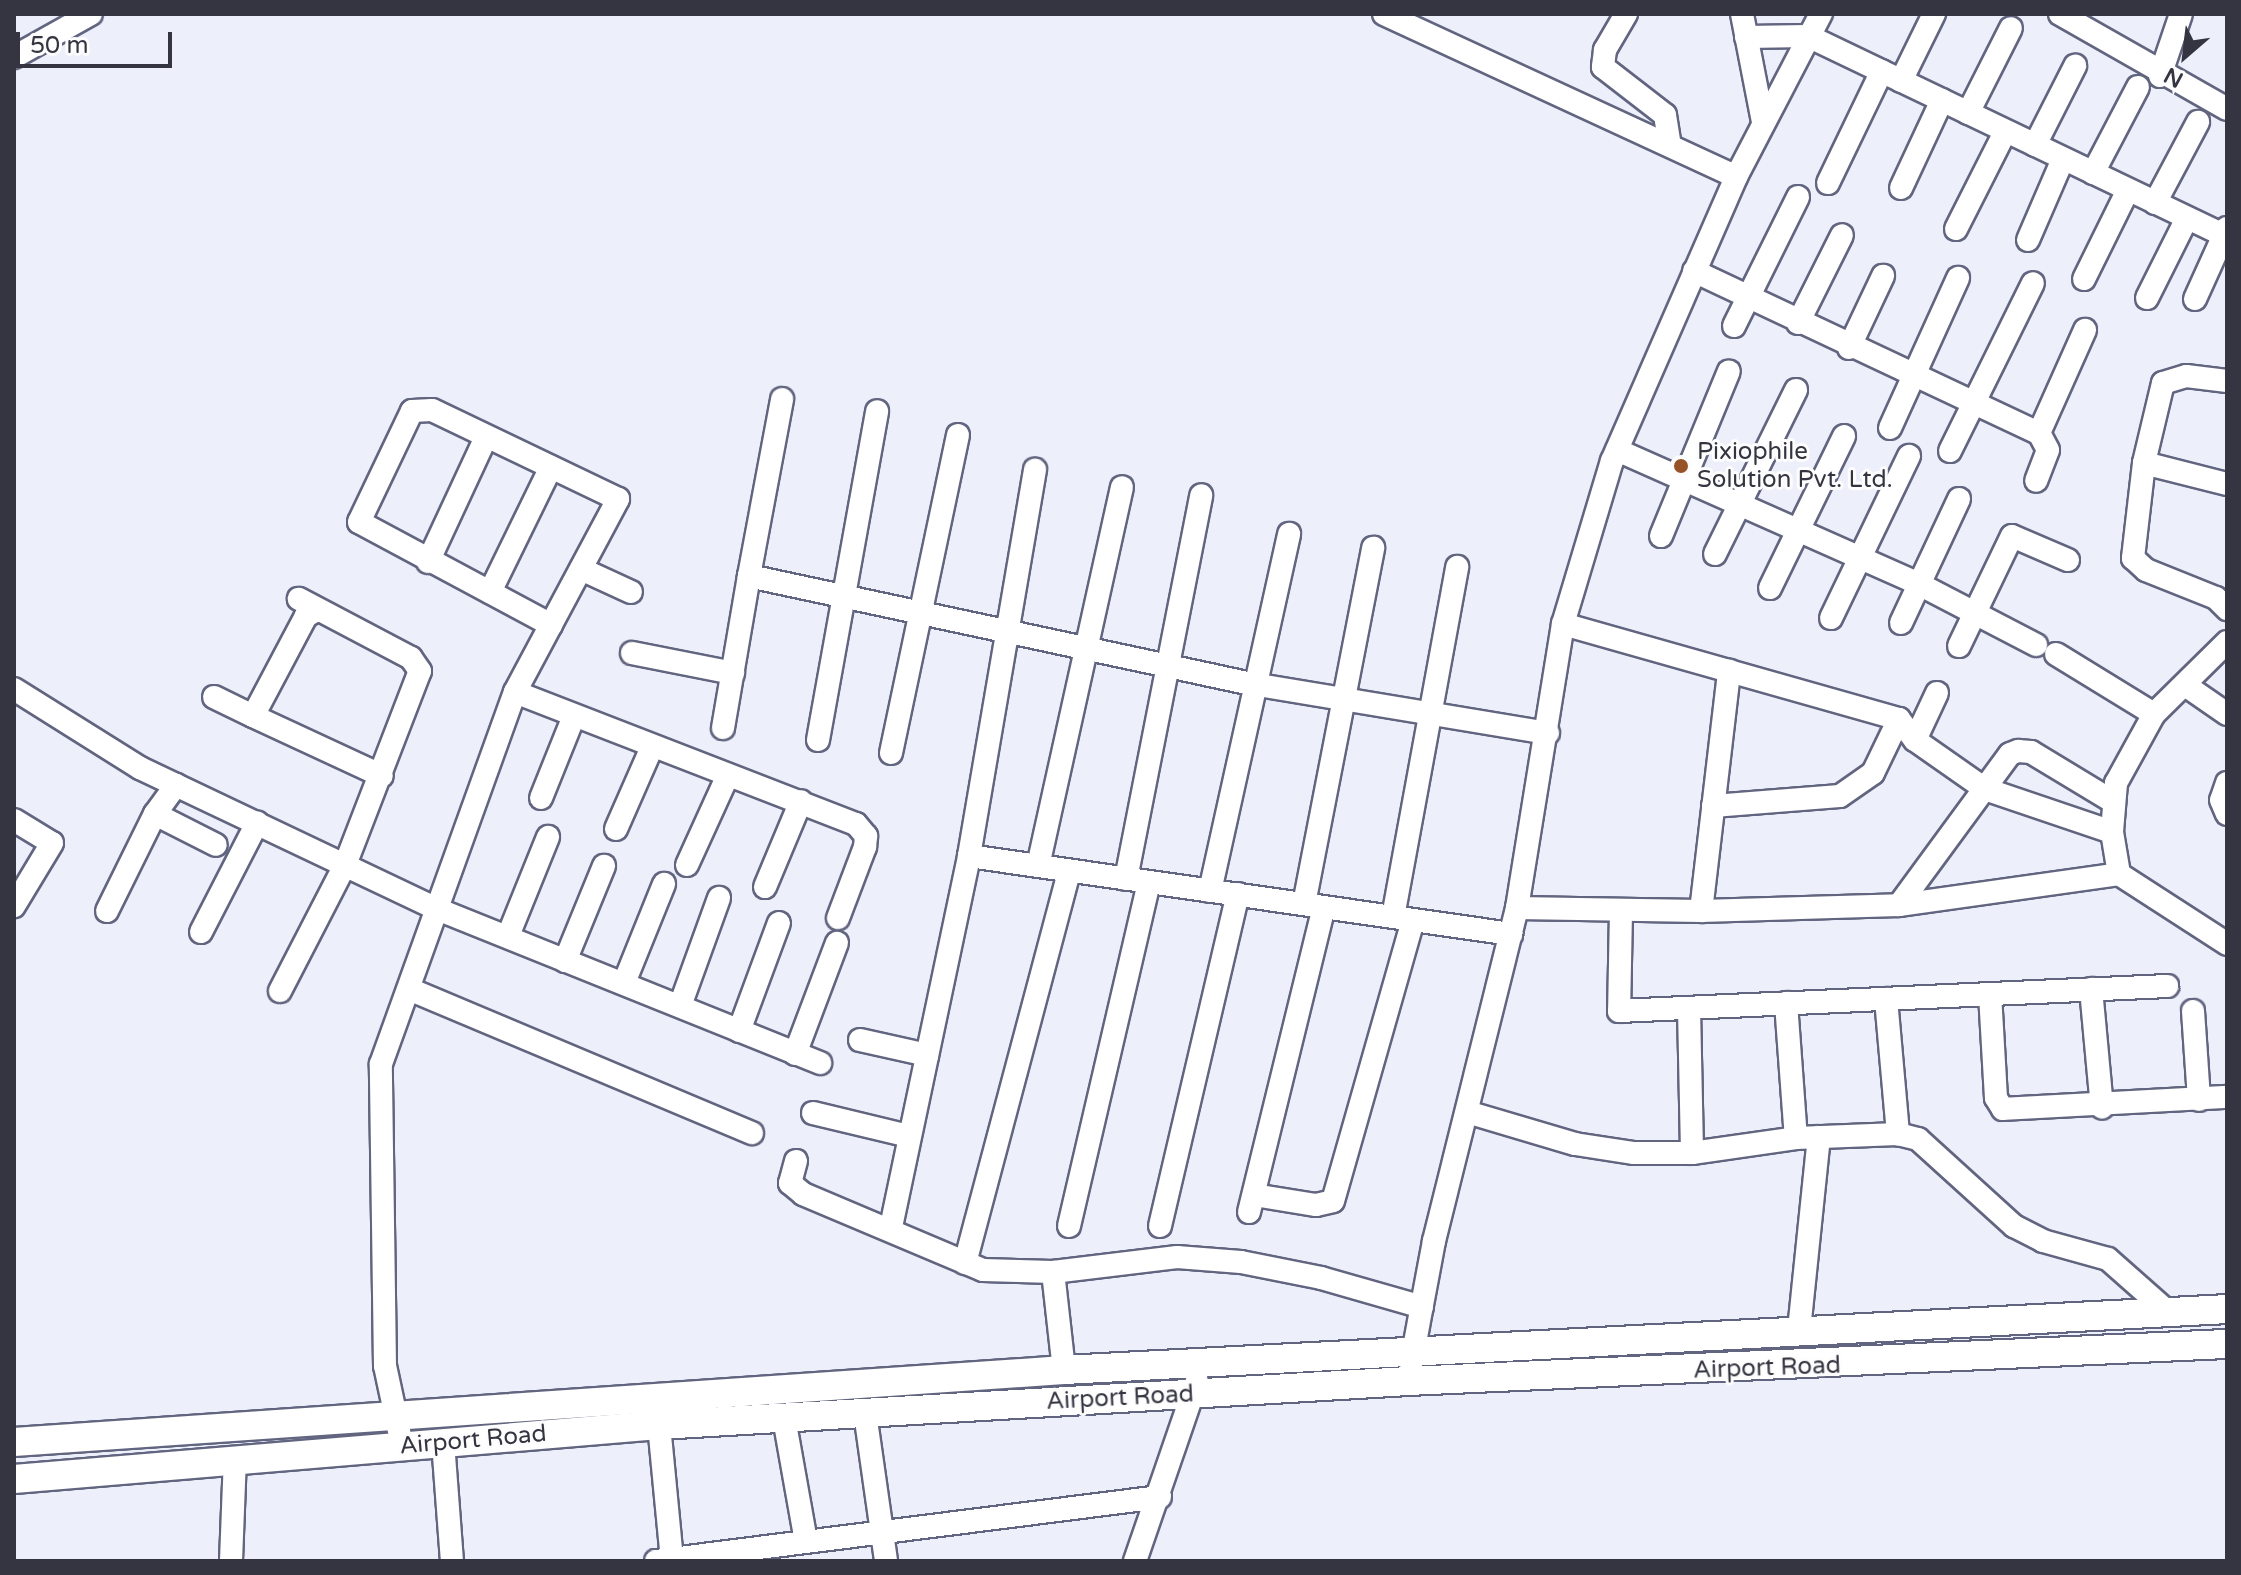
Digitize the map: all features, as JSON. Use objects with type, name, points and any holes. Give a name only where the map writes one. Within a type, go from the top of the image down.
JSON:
[{"type":"main road","points":[[14,1442],[1064,1370],[1414,1349],[2227,1309]]},
{"type":"main road","name":"Airport Road","points":[[14,1479],[235,1458],[659,1425],[1408,1381],[2227,1344]]},
{"type":"street","points":[[14,57],[91,14]]},
{"type":"street","points":[[1384,14],[1736,177]]},
{"type":"street","points":[[1742,14],[1763,122]]},
{"type":"street","points":[[1828,183],[1891,76],[1934,14]]},
{"type":"street","points":[[2060,14],[2160,76],[2227,109]]},
{"type":"street","points":[[2160,76],[2181,14]]},
{"type":"street","points":[[1614,18],[1603,67],[1665,115],[1670,146]]},
{"type":"street","points":[[1746,37],[1812,23],[1891,76],[2187,218],[2225,232],[2195,299]]},
{"type":"street","points":[[1408,1381],[1422,1307],[1517,908],[1548,733],[1563,624],[1617,450],[1736,177],[1812,23]]},
{"type":"street","points":[[1968,113],[2011,28]]},
{"type":"street","points":[[2035,145],[2075,66]]},
{"type":"street","points":[[2093,173],[2138,87]]},
{"type":"street","points":[[1901,188],[1942,100]]},
{"type":"street","points":[[2155,203],[2198,122]]},
{"type":"street","points":[[1956,229],[2005,132]]},
{"type":"street","points":[[2028,240],[2063,159]]},
{"type":"street","points":[[2084,279],[2128,190]]},
{"type":"street","points":[[1734,326],[1798,197]]},
{"type":"street","points":[[2147,298],[2187,218]]},
{"type":"street","points":[[1798,323],[1842,235]]},
{"type":"street","points":[[1694,271],[1849,348],[2039,433],[2048,450],[2036,481]]},
{"type":"street","points":[[1849,348],[1883,276]]},
{"type":"street","points":[[1890,428],[1958,278]]},
{"type":"street","points":[[1950,451],[2033,283]]},
{"type":"street","points":[[2039,433],[2085,330]]},
{"type":"street","points":[[1661,536],[1687,481],[1729,371]]},
{"type":"street","points":[[2227,381],[2186,376],[2163,383],[2144,463],[2133,558],[2146,570],[2216,598],[2227,609]]},
{"type":"street","points":[[1715,554],[1796,390]]},
{"type":"street","points":[[723,728],[782,399]]},
{"type":"street","points":[[402,1445],[385,1366],[381,1064],[515,692],[551,625],[581,569],[618,499],[432,410],[412,411],[360,516],[364,529],[551,625]]},
{"type":"street","points":[[818,740],[877,411]]},
{"type":"street","points":[[891,753],[918,613],[958,435]]},
{"type":"street","points":[[1770,588],[1844,436]]},
{"type":"street","points":[[428,562],[486,437]]},
{"type":"street","points":[[1617,450],[1919,584],[2046,649],[2154,714]]},
{"type":"street","points":[[1831,618],[1909,456]]},
{"type":"street","points":[[2144,463],[2227,484]]},
{"type":"street","points":[[490,592],[551,467]]},
{"type":"street","points":[[891,1227],[969,856],[1004,633],[1035,470]]},
{"type":"street","points":[[1038,866],[1122,487]]},
{"type":"street","points":[[1126,879],[1201,495]]},
{"type":"street","points":[[1901,623],[1959,499]]},
{"type":"street","points":[[1210,891],[1252,684],[1289,534]]},
{"type":"street","points":[[1959,646],[2012,536],[2068,560]]},
{"type":"street","points":[[1373,548],[1340,698],[1314,906],[1252,1204],[1316,1205],[1333,1201],[1403,918],[1457,567]]},
{"type":"street","points":[[581,569],[631,592]]},
{"type":"street","points":[[749,576],[1252,684],[1548,733]]},
{"type":"street","points":[[253,716],[306,616],[308,605],[418,664],[420,671],[382,776],[345,865],[280,991]]},
{"type":"street","points":[[1563,624],[1899,719],[1915,740],[1985,789],[2112,832]]},
{"type":"street","points":[[632,653],[733,673]]},
{"type":"street","points":[[2119,874],[2112,832],[2112,801],[2116,783],[2154,714],[2224,653]]},
{"type":"street","points":[[1701,911],[1729,671]]},
{"type":"street","points":[[2185,685],[2227,714]]},
{"type":"street","points":[[14,689],[176,785],[437,909],[820,1063]]},
{"type":"street","points":[[515,692],[856,824],[866,836],[838,918]]},
{"type":"street","points":[[1915,740],[1937,693]]},
{"type":"street","points":[[214,697],[382,776]]},
{"type":"street","points":[[541,798],[574,716]]},
{"type":"street","points":[[1713,806],[1840,796],[1873,773],[1899,719]]},
{"type":"street","points":[[616,829],[652,747]]},
{"type":"street","points":[[1899,905],[2010,754],[2026,751],[2112,801]]},
{"type":"street","points":[[687,865],[728,775]]},
{"type":"street","points":[[2227,783],[2221,800],[2227,814]]},
{"type":"street","points":[[107,911],[155,814],[176,785]]},
{"type":"street","points":[[765,887],[801,801]]},
{"type":"street","points":[[155,814],[216,845]]},
{"type":"street","points":[[14,820],[52,843],[14,906]]},
{"type":"street","points":[[201,932],[257,823]]},
{"type":"street","points":[[508,936],[548,837]]},
{"type":"street","points":[[969,856],[1511,934]]},
{"type":"street","points":[[565,961],[604,866]]},
{"type":"street","points":[[965,1263],[1069,871]]},
{"type":"street","points":[[1517,908],[1701,911],[1899,905],[2119,874],[2227,944]]},
{"type":"street","points":[[1069,1226],[1149,882]]},
{"type":"street","points":[[624,983],[664,884]]},
{"type":"street","points":[[1160,1226],[1238,894]]},
{"type":"street","points":[[680,1006],[719,898]]},
{"type":"street","points":[[1621,911],[1619,1011],[2167,986]]},
{"type":"street","points":[[739,1031],[779,923]]},
{"type":"street","points":[[795,1054],[837,943]]},
{"type":"street","points":[[409,989],[752,1133]]},
{"type":"street","points":[[2091,989],[2102,1107]]},
{"type":"street","points":[[1990,994],[1996,1098],[2003,1109],[2102,1107],[2227,1097]]},
{"type":"street","points":[[1886,999],[1898,1134]]},
{"type":"street","points":[[1786,1003],[1796,1138]]},
{"type":"street","points":[[1689,1008],[1692,1153]]},
{"type":"street","points":[[2193,1011],[2199,1100]]},
{"type":"street","points":[[860,1040],[927,1055]]},
{"type":"street","points":[[1467,1112],[1575,1144],[1634,1153],[1692,1153],[1796,1138],[1898,1134],[1929,1144],[2014,1226],[2043,1241],[2108,1259],[2168,1312]]},
{"type":"street","points":[[813,1113],[909,1136]]},
{"type":"street","points":[[1799,1330],[1819,1137]]},
{"type":"street","points":[[796,1161],[790,1183],[797,1191],[891,1227],[965,1263],[1004,1274],[1053,1272],[1177,1257],[1241,1262],[1321,1278],[1422,1307]]},
{"type":"street","points":[[1053,1272],[1064,1370]]},
{"type":"street","points":[[1135,1561],[1196,1393],[1198,1362]]},
{"type":"street","points":[[865,1413],[886,1561]]},
{"type":"street","points":[[784,1418],[806,1542]]},
{"type":"street","points":[[659,1425],[667,1560],[1160,1497]]},
{"type":"street","points":[[443,1442],[452,1561]]},
{"type":"street","points":[[231,1561],[235,1458]]},
{"type":"place","name":"Pixiophile Solution Pvt. Ltd.","points":[[1681,466]]}]
